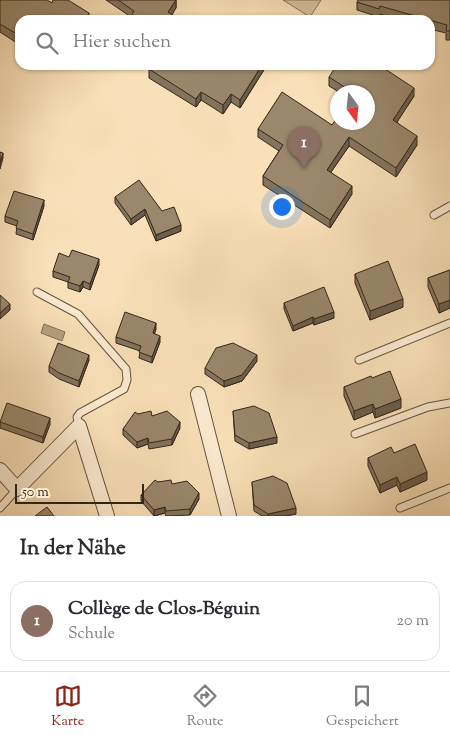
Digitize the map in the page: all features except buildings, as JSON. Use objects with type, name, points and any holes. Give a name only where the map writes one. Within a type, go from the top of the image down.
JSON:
[{"type":"street","points":[[198,394],[229,516]]},
{"type":"street","points":[[0,470],[17,490],[78,426],[107,516]]},
{"type":"lane","points":[[434,215],[450,206]]},
{"type":"lane","points":[[36,292],[78,314],[126,369],[127,380],[124,388],[80,413],[77,417],[78,426]]},
{"type":"lane","points":[[359,360],[450,323]]},
{"type":"lane","points":[[355,434],[428,407],[450,403]]},
{"type":"lane","points":[[400,508],[450,488]]},
{"type":"lane","points":[[0,508],[17,490]]},
{"type":"shaded area","points":[[283,0],[321,0],[311,15],[307,15]]},
{"type":"shaded area","points":[[44,324],[65,332],[62,341],[41,333]]},
{"type":"place","name":"Collège de Clos-Béguin","points":[[304,168]]}]
